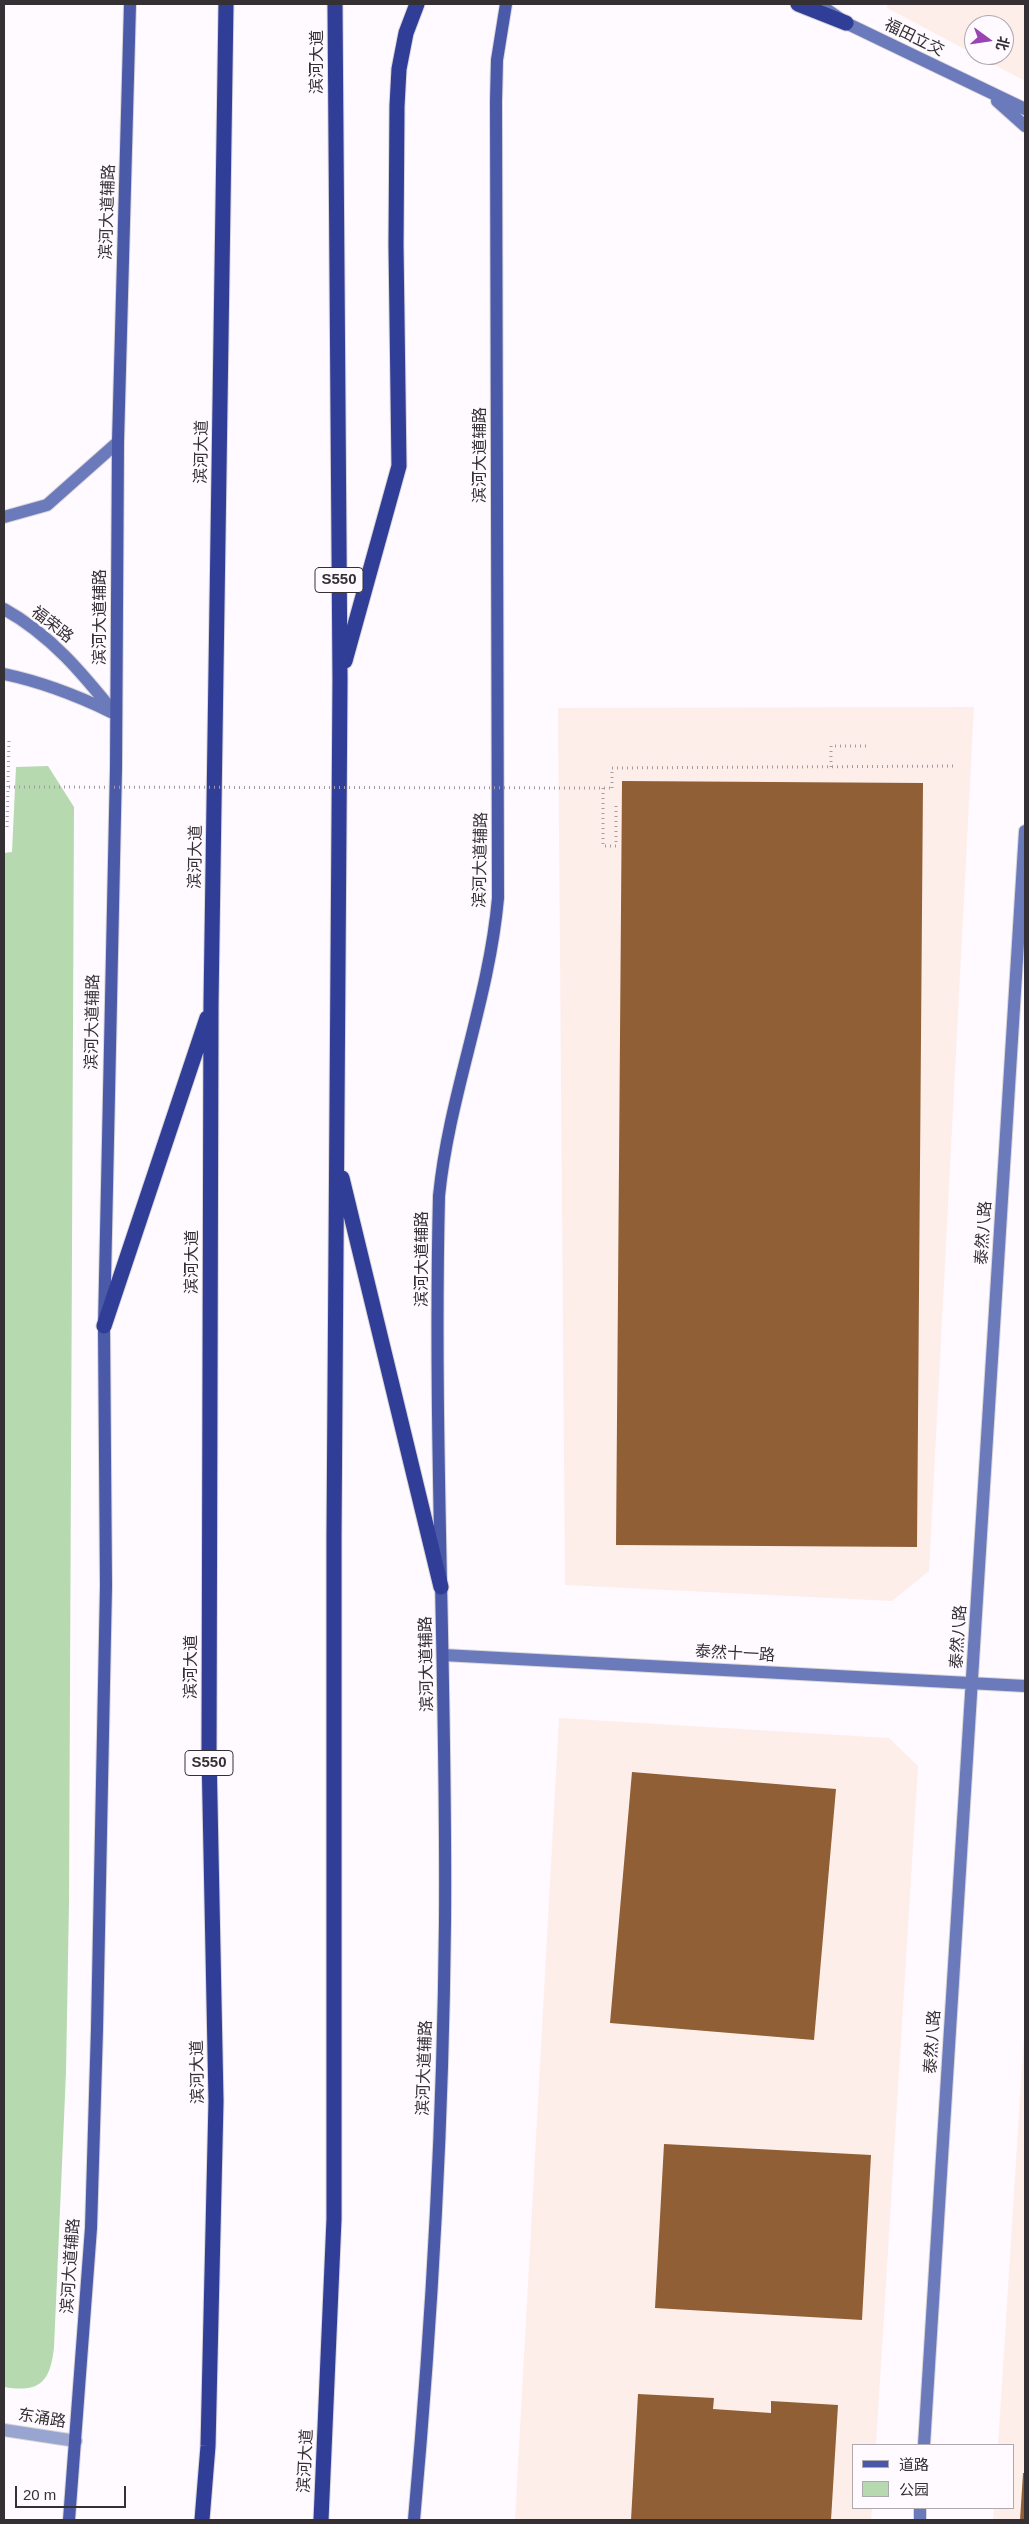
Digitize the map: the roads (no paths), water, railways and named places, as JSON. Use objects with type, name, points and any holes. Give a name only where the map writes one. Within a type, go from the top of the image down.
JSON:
[{"type":"highway","name":"滨河大道","points":[[202,2520],[208,2446],[216,2101],[209,1752],[211,1004],[226,4]]},
{"type":"highway","name":"滨河大道","points":[[321,2520],[334,2219],[334,1534],[340,679],[335,4]]},
{"type":"highway","points":[[340,679],[399,466],[396,245],[399,69],[406,33],[417,4]]},
{"type":"highway","points":[[798,4],[846,23]]},
{"type":"highway","points":[[104,1326],[211,1004]]},
{"type":"highway","points":[[337,1156],[441,1587]]},
{"type":"main road","name":"滨河大道辅路","points":[[68,2520],[76,2441],[91,2228],[97,2020],[106,1586],[104,1326],[116,715],[118,442],[130,4]]},
{"type":"main road","name":"滨河大道辅路","points":[[414,2520],[428,2361],[442,2069],[445,1921],[439,1196],[443,1158],[488,966],[498,898],[496,101],[497,60],[506,4]]},
{"type":"street","name":"福田立交","points":[[819,4],[846,23],[1025,109]]},
{"type":"street","points":[[986,91],[1025,126]]},
{"type":"street","points":[[4,517],[47,505],[118,442]]},
{"type":"street","name":"福荣路","points":[[4,610],[39,632],[76,665],[116,715]]},
{"type":"street","points":[[4,674],[35,680],[72,693],[116,715]]},
{"type":"street","name":"泰然八路","points":[[924,2444],[1025,832]]},
{"type":"street","name":"泰然十一路","points":[[443,1655],[1025,1686]]},
{"type":"street","name":"东涌路","points":[[4,2430],[76,2441]]}]
